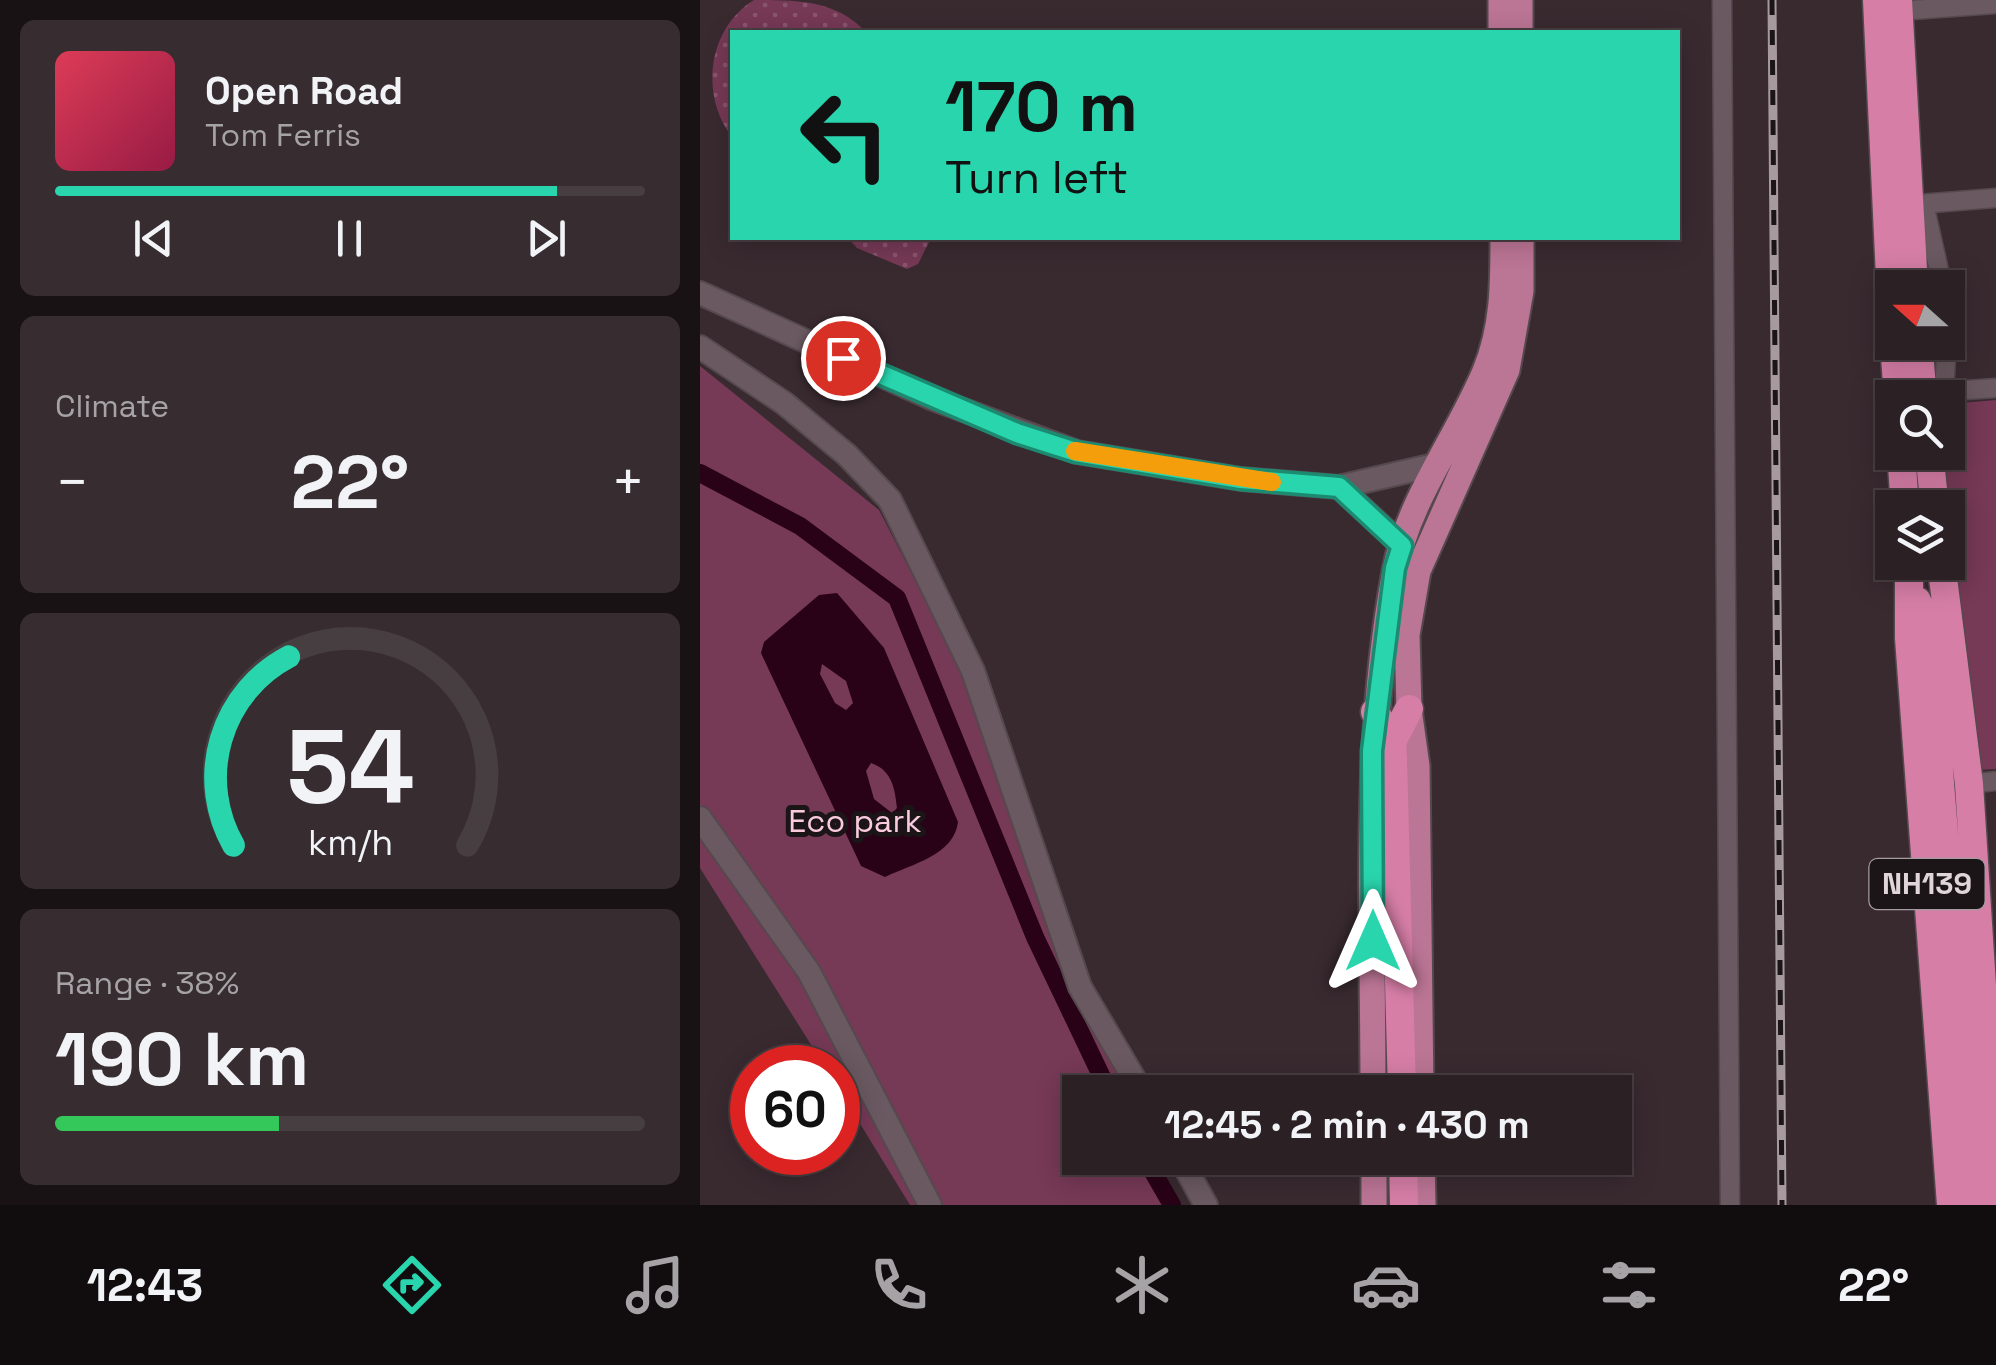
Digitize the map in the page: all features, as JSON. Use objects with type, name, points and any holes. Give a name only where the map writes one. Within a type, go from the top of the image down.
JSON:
[{"type":"highway","points":[[1891,4],[1916,204],[1914,270]]},
{"type":"highway","points":[[1891,4],[1892,270]]},
{"type":"highway","name":"NH139","points":[[1910,580],[1910,657],[1950,1205]]},
{"type":"highway","points":[[1912,580],[1928,630],[1974,1205]]},
{"type":"highway","points":[[1928,630],[1940,580]]},
{"type":"highway","name":"NH139","points":[[1943,580],[1983,782],[1996,1203]]},
{"type":"highway","points":[[1402,1075],[1393,750],[1409,710]]},
{"type":"highway","points":[[1375,712],[1393,750]]},
{"type":"highway","points":[[1403,1175],[1404,1205]]},
{"type":"main road","points":[[1501,0],[1501,30]]},
{"type":"main road","points":[[1520,0],[1520,30]]},
{"type":"main road","points":[[1374,1075],[1375,712],[1395,568],[1438,464],[1485,370],[1499,328],[1503,240]]},
{"type":"main road","points":[[1421,1075],[1417,766],[1409,710],[1407,635],[1418,571],[1508,370],[1521,291],[1521,240]]},
{"type":"main road","points":[[1374,1175],[1374,1205]]},
{"type":"main road","points":[[1422,1175],[1423,1205]]},
{"type":"street","points":[[1722,0],[1730,1205]]},
{"type":"street","points":[[1891,4],[1996,4]]},
{"type":"street","points":[[1937,270],[1916,204],[1996,198]]},
{"type":"street","points":[[700,293],[931,398],[1049,444],[1241,479],[1339,487],[1438,464]]},
{"type":"street","points":[[700,347],[784,402],[847,455],[890,500],[972,671],[1080,987],[1132,1075]]},
{"type":"street","points":[[1965,391],[1996,388]]},
{"type":"street","points":[[1339,487],[1402,546]]},
{"type":"street","points":[[700,818],[809,972],[930,1205]]},
{"type":"street","points":[[1189,1175],[1206,1205]]},
{"type":"green space","points":[[754,0],[815,4],[842,14],[864,30],[730,30],[730,134],[715,102],[713,64],[726,28]]},
{"type":"green space","points":[[850,240],[930,240],[918,264],[907,269],[857,248]]},
{"type":"green space","name":"Eco park","points":[[700,366],[879,510],[966,679],[1123,1075],[1062,1075],[1062,1175],[1163,1175],[1174,1205],[910,1205],[860,1124],[860,1045],[811,1045],[700,868]]},
{"type":"green space","points":[[1996,400],[1996,769],[1976,770],[1954,580],[1965,580],[1965,490],[1944,490],[1942,470],[1965,470],[1965,403]]},
{"type":"shaded area","points":[[837,593],[884,648],[958,822],[949,843],[940,850],[885,877],[861,866],[761,653],[764,642],[819,595]],"holes":[[[822,664],[846,681],[853,703],[846,710],[835,703],[820,674]],[[871,763],[884,770],[891,781],[897,808],[892,813],[874,799],[866,771]]]},
{"type":"waterway","points":[[700,473],[800,526],[897,598],[1035,937],[1101,1075]]},
{"type":"waterway","points":[[1155,1175],[1172,1205]]},
{"type":"railway","points":[[1772,0],[1782,1205]]},
{"type":"slow traffic","points":[[1075,451],[1272,482]]},
{"type":"route","points":[[843,358],[1017,433],[1076,452],[1241,479],[1339,487],[1402,546],[1395,568],[1372,751],[1373,941]]}]
